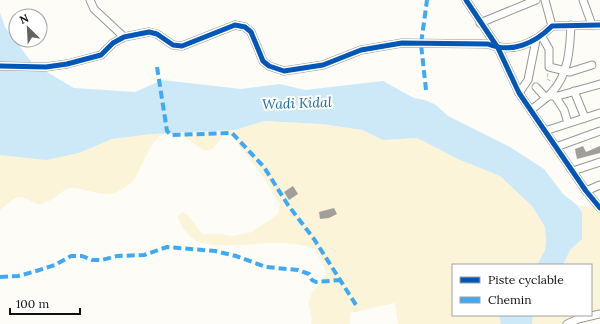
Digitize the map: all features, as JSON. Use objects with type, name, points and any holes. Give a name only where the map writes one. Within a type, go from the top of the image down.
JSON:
[{"type":"street","points":[[90,0],[94,9],[124,37]]},
{"type":"street","points":[[466,0],[498,48],[519,93],[586,191],[600,208]]},
{"type":"street","points":[[514,0],[516,8]]},
{"type":"street","points":[[480,23],[536,0]]},
{"type":"street","points":[[545,0],[552,26]]},
{"type":"street","points":[[0,66],[46,67],[67,64],[101,55],[113,44],[124,37],[149,32],[157,34],[173,45],[182,46],[235,25],[244,27],[251,32],[263,61],[269,66],[284,71],[323,65],[361,50],[402,43],[488,44],[498,48],[526,46],[539,38],[552,26],[596,25],[583,0]]},
{"type":"street","points":[[550,97],[564,71],[569,57],[571,25]]},
{"type":"street","points":[[539,38],[549,49],[549,67],[570,72],[592,65]]},
{"type":"street","points":[[519,93],[528,80],[539,38]]},
{"type":"street","points":[[531,110],[550,97],[600,84]]},
{"type":"street","points":[[536,87],[564,110],[568,124]]},
{"type":"street","points":[[574,91],[584,118]]},
{"type":"street","points":[[545,131],[600,113]]},
{"type":"street","points":[[556,146],[600,131]]},
{"type":"street","points":[[573,171],[600,162]]},
{"type":"street","points":[[586,191],[600,185]]},
{"type":"street","points":[[567,324],[578,319],[591,316]]},
{"type":"street","points":[[588,324],[591,316]]},
{"type":"path","points":[[549,67],[547,79],[558,83]]},
{"type":"sand","points":[[264,121],[322,124],[362,130],[383,140],[417,138],[460,160],[500,176],[532,206],[545,227],[545,250],[538,264],[452,264],[452,316],[499,316],[501,324],[398,324],[395,303],[350,313],[350,324],[311,324],[312,319],[309,305],[310,297],[325,274],[324,267],[315,249],[287,243],[216,245],[202,243],[190,236],[179,220],[178,216],[182,212],[188,215],[202,234],[232,236],[252,232],[278,214],[279,204],[265,179],[230,134],[227,133],[210,150],[205,150],[179,135],[172,134],[159,137],[151,147],[134,180],[119,191],[102,194],[70,188],[64,190],[51,200],[39,205],[18,197],[0,210],[0,155],[79,153],[112,139],[152,134],[235,130]]},
{"type":"sand","points":[[577,205],[600,209],[600,317],[574,324],[532,324],[533,316],[592,316],[592,264],[563,264],[570,250],[582,239],[582,212]]},
{"type":"water","name":"Wadi Kidal","points":[[0,13],[8,31],[8,48],[21,48],[33,64],[74,88],[135,92],[162,80],[241,89],[280,84],[305,90],[383,81],[414,98],[425,100],[436,105],[448,116],[510,147],[544,169],[563,194],[577,205],[582,212],[582,239],[570,250],[563,264],[538,264],[545,250],[545,227],[532,206],[500,176],[460,160],[417,138],[383,140],[362,130],[322,124],[264,121],[235,130],[152,134],[112,139],[79,153],[46,160],[0,155]]},
{"type":"water","points":[[499,316],[533,316],[532,324],[501,324]]},
{"type":"building","points":[[583,146],[586,152],[600,146],[600,153],[577,159],[575,149]]},
{"type":"building","points":[[293,186],[298,194],[289,200],[284,192]]},
{"type":"building","points":[[334,208],[337,214],[329,218],[320,219],[319,212]]},
{"type":"marked path","points":[[426,90],[421,44],[427,0]]},
{"type":"marked path","points":[[157,67],[167,131],[171,135],[232,133],[264,167],[288,205],[314,239],[356,305]]},
{"type":"marked path","points":[[0,277],[18,276],[33,272],[55,265],[71,256],[82,256],[92,260],[102,260],[117,256],[144,255],[167,247],[215,251],[236,256],[266,267],[298,270],[309,274],[312,280],[316,282],[341,280]]},
{"type":"cycle path","points":[[466,0],[498,48],[519,93],[586,191],[600,208]]},
{"type":"cycle path","points":[[0,66],[46,67],[67,64],[101,55],[113,43],[124,37],[149,32],[157,34],[173,45],[182,46],[235,25],[245,27],[251,32],[263,61],[269,66],[284,71],[323,65],[361,50],[402,43],[488,44],[506,48],[531,42],[552,26],[600,25]]}]
